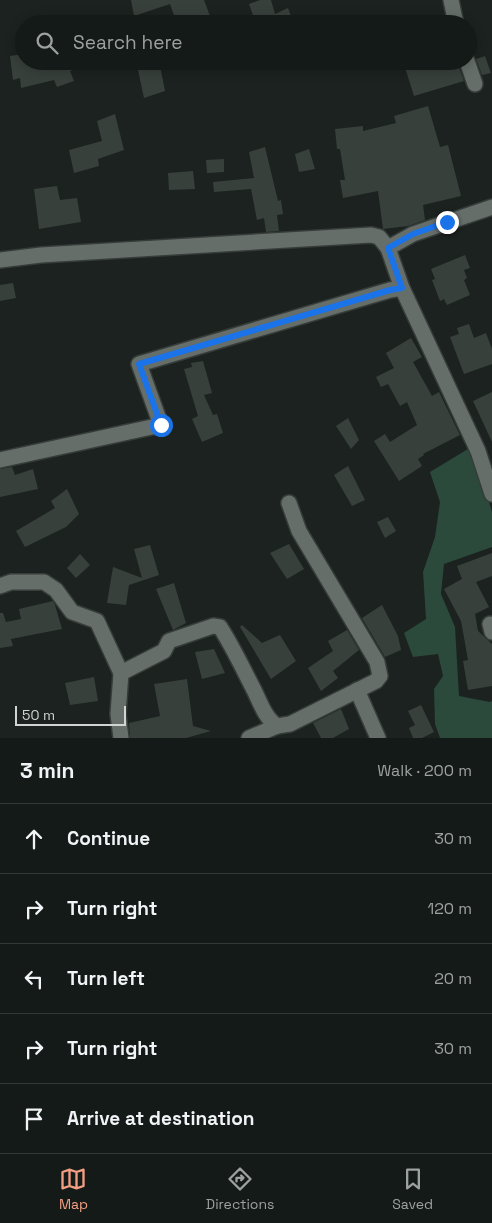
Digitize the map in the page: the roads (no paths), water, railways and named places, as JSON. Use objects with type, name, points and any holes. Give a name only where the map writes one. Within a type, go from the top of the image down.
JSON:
[{"type":"street","points":[[451,0],[454,15]]},
{"type":"street","points":[[470,70],[475,84]]},
{"type":"street","points":[[388,248],[413,234],[492,207]]},
{"type":"street","points":[[0,260],[41,255],[371,235],[378,237],[388,248],[402,288],[478,451],[492,494]]},
{"type":"street","points":[[0,460],[161,425],[139,364],[402,288]]},
{"type":"street","points":[[249,738],[276,726],[290,724],[376,681],[380,676],[377,662],[299,531],[289,503]]},
{"type":"street","points":[[0,586],[11,582],[44,582],[56,590],[72,612],[97,620],[120,672],[118,714],[121,738]]},
{"type":"street","points":[[120,672],[164,651],[169,641],[213,626],[220,627],[264,710],[271,722],[276,726]]},
{"type":"street","points":[[357,690],[378,738]]}]
